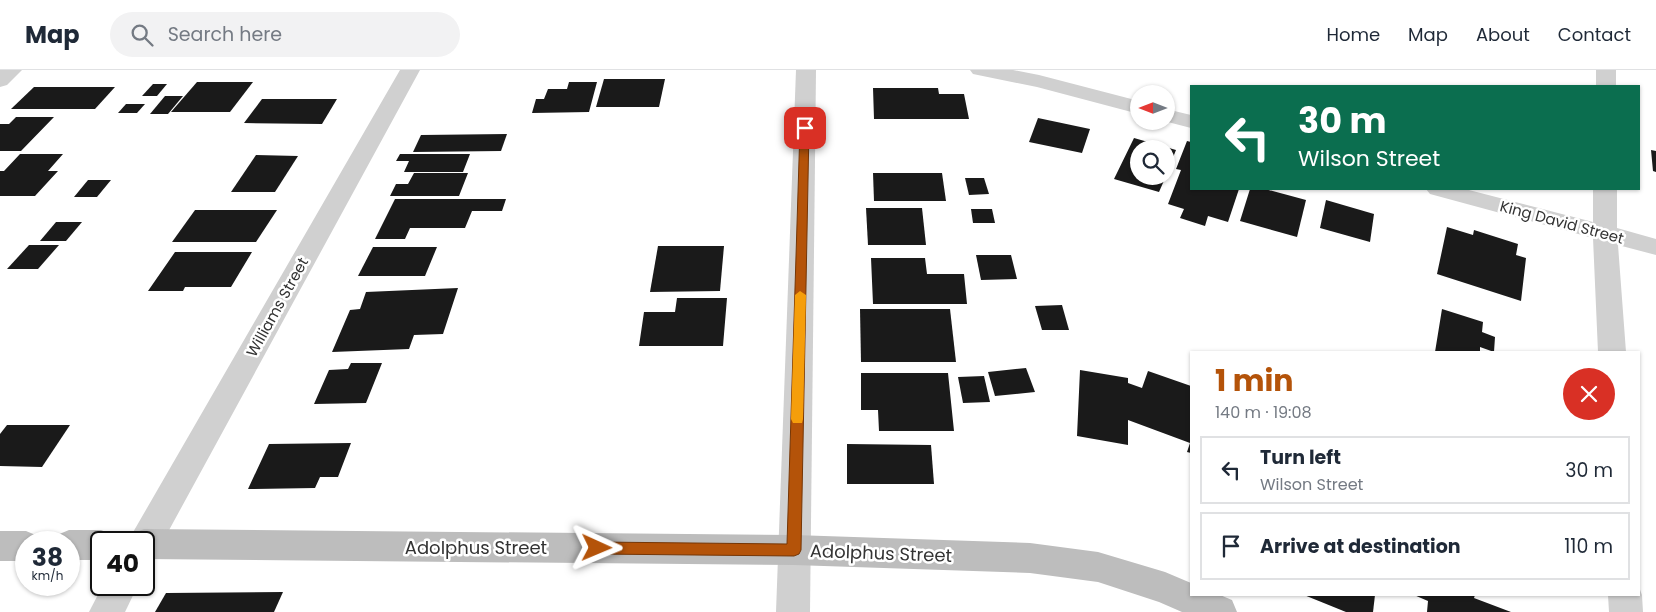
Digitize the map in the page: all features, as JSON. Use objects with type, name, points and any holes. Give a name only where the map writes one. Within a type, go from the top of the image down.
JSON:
[{"type":"street","points":[[0,81],[12,70]]},
{"type":"street","name":"Williams Street","points":[[151,531],[410,70]]},
{"type":"street","points":[[792,612],[806,70]]},
{"type":"street","points":[[980,70],[1039,81],[1130,106]]},
{"type":"street","points":[[1606,70],[1606,85]]},
{"type":"street","points":[[1175,118],[1190,122]]},
{"type":"street","name":"King David Street","points":[[1442,190],[1656,247]]},
{"type":"street","points":[[1605,190],[1605,234],[1612,351]]},
{"type":"street","name":"Adolphus Street","points":[[155,544],[794,550],[1030,558],[1098,567],[1165,588],[1220,612]]},
{"type":"street","points":[[0,546],[15,546]]},
{"type":"street","points":[[106,612],[115,596]]},
{"type":"street","points":[[1625,596],[1626,612]]},
{"type":"building","points":[[604,79],[665,79],[659,107],[596,107]]},
{"type":"building","points":[[197,82],[253,82],[230,112],[171,112]]},
{"type":"building","points":[[569,82],[597,82],[589,112],[532,113],[536,99],[544,99],[548,89],[567,89]]},
{"type":"building","points":[[153,84],[167,84],[157,96],[142,96]]},
{"type":"building","points":[[34,87],[115,87],[95,109],[11,109]]},
{"type":"building","points":[[873,88],[938,88],[939,94],[964,94],[969,119],[874,119]]},
{"type":"building","points":[[165,96],[183,96],[168,114],[150,114]]},
{"type":"building","points":[[262,99],[337,99],[322,124],[244,123]]},
{"type":"building","points":[[126,104],[145,104],[137,113],[118,113]]},
{"type":"building","points":[[16,117],[54,117],[21,151],[0,151],[0,124],[9,124]]},
{"type":"building","points":[[1038,118],[1090,129],[1082,153],[1029,142]]},
{"type":"building","points":[[507,134],[501,151],[413,152],[421,135]]},
{"type":"building","points":[[1187,141],[1190,142],[1190,190],[1239,190],[1228,222],[1208,216],[1205,226],[1180,218],[1184,209],[1168,204],[1181,170],[1176,169]]},
{"type":"building","points":[[1130,146],[1130,184],[1114,179]]},
{"type":"building","points":[[1651,150],[1656,151],[1656,172],[1653,171]]},
{"type":"building","points":[[20,154],[63,154],[48,171],[58,171],[35,196],[0,196],[0,171],[4,171]]},
{"type":"building","points":[[400,154],[470,154],[463,172],[404,172],[409,161],[396,161]]},
{"type":"building","points":[[256,155],[298,156],[275,192],[231,192]]},
{"type":"building","points":[[414,173],[468,173],[459,196],[390,196],[396,184],[408,184]]},
{"type":"building","points":[[873,173],[942,173],[946,201],[874,201]]},
{"type":"building","points":[[965,178],[984,178],[989,194],[969,195]]},
{"type":"building","points":[[88,180],[111,180],[97,197],[74,197]]},
{"type":"building","points":[[1135,185],[1162,185],[1159,192]]},
{"type":"building","points":[[1250,190],[1269,190],[1306,200],[1297,237],[1240,221]]},
{"type":"building","points":[[395,199],[506,199],[502,211],[472,211],[465,228],[410,228],[405,239],[375,239]]},
{"type":"building","points":[[1326,200],[1374,214],[1370,242],[1320,228]]},
{"type":"building","points":[[866,208],[922,208],[926,245],[868,245]]},
{"type":"building","points":[[971,209],[992,209],[995,223],[973,223]]},
{"type":"building","points":[[195,210],[277,210],[256,242],[172,242]]},
{"type":"building","points":[[56,222],[82,222],[66,241],[40,241]]},
{"type":"building","points":[[1447,227],[1473,235],[1474,230],[1518,244],[1516,255],[1526,258],[1521,301],[1437,274]]},
{"type":"building","points":[[29,245],[59,245],[38,269],[7,269]]},
{"type":"building","points":[[658,246],[724,246],[720,291],[650,292]]},
{"type":"building","points":[[373,247],[437,247],[425,276],[358,276]]},
{"type":"building","points":[[175,252],[252,252],[231,287],[185,287],[183,291],[148,291]]},
{"type":"building","points":[[976,255],[1011,255],[1017,279],[981,280]]},
{"type":"building","points":[[871,258],[925,258],[927,274],[964,274],[967,304],[873,304]]},
{"type":"building","points":[[458,288],[443,334],[414,335],[409,349],[332,352],[350,310],[360,309],[366,292]]},
{"type":"building","points":[[677,298],[727,298],[723,346],[639,346],[644,312],[675,312]]},
{"type":"building","points":[[1062,305],[1069,330],[1042,330],[1035,306]]},
{"type":"building","points":[[860,309],[950,309],[956,362],[861,362]]},
{"type":"building","points":[[1442,309],[1483,322],[1482,332],[1495,337],[1494,351],[1480,347],[1480,351],[1435,351]]},
{"type":"building","points":[[351,363],[382,363],[366,403],[314,404],[329,370],[348,369]]},
{"type":"building","points":[[1026,368],[1035,392],[995,396],[988,372]]},
{"type":"building","points":[[1080,370],[1128,378],[1128,383],[1142,388],[1148,371],[1190,386],[1190,443],[1128,420],[1128,445],[1077,436]]},
{"type":"building","points":[[861,373],[948,373],[954,431],[879,431],[878,410],[861,410]]},
{"type":"building","points":[[984,376],[990,402],[963,403],[958,377]]},
{"type":"building","points":[[7,425],[70,425],[42,467],[0,466],[0,434]]},
{"type":"building","points":[[351,443],[338,477],[320,477],[315,488],[248,489],[269,444]]},
{"type":"building","points":[[847,444],[931,445],[934,484],[847,484]]},
{"type":"building","points":[[283,592],[274,612],[155,612],[166,593]]},
{"type":"building","points":[[1306,596],[1375,596],[1373,612],[1346,612]]},
{"type":"building","points":[[1416,596],[1475,596],[1474,598],[1511,612],[1427,612],[1428,601]]},
{"type":"slow traffic","points":[[797,419],[800,295]]},
{"type":"route","points":[[597,548],[794,550],[805,128]]}]
